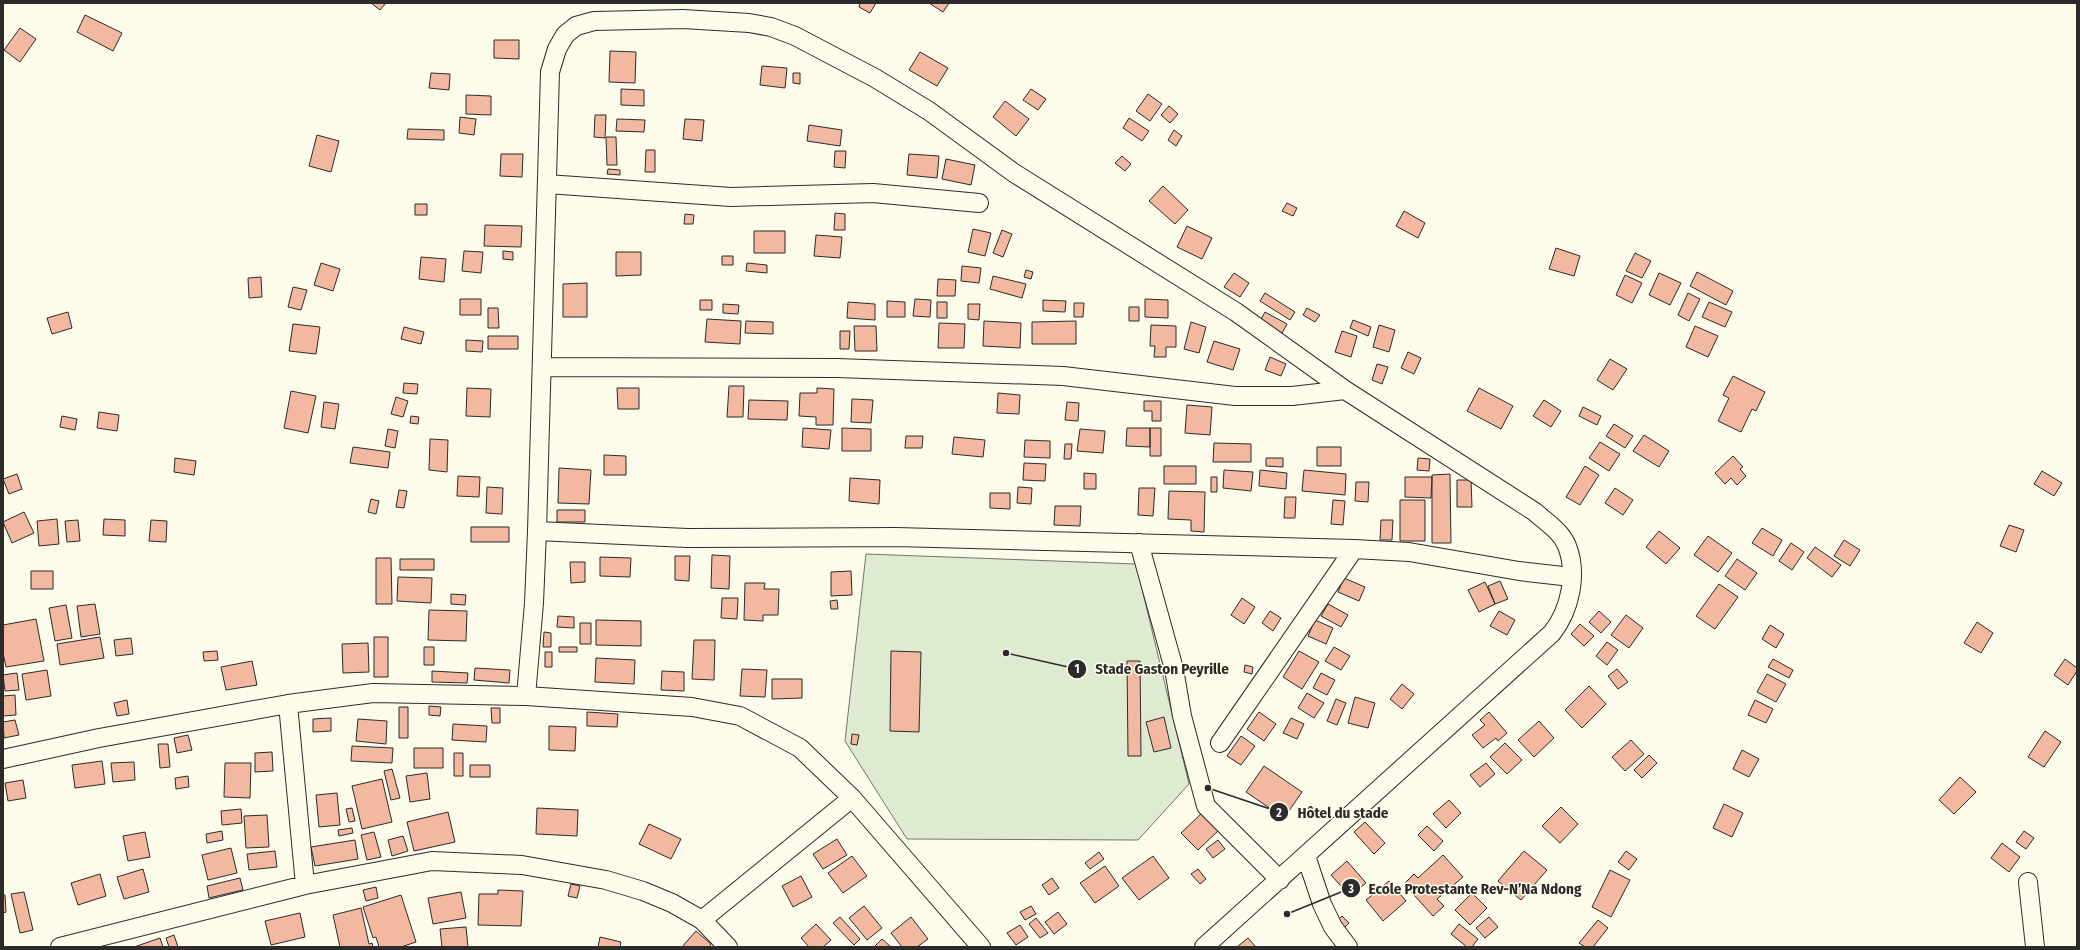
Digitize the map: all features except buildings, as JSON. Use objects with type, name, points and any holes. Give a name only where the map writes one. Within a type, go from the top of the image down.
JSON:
[{"type":"street","points":[[526,696],[534,603],[537,531],[550,72],[557,49],[565,35],[576,26],[594,21],[683,18],[771,27],[795,36],[875,78],[929,111],[1014,173],[1236,312],[1346,390],[1499,488],[1555,529],[1566,545],[1571,562],[1571,577],[1567,609],[1561,622],[1552,634],[1204,947]]},
{"type":"street","points":[[547,184],[731,197],[873,193],[979,203]]},
{"type":"street","points":[[542,367],[837,368],[1063,376],[1235,396],[1292,396],[1346,390]]},
{"type":"street","points":[[537,531],[687,538],[896,537],[1354,549],[1409,552],[1519,571],[1571,577]]},
{"type":"street","points":[[1140,543],[1174,669],[1182,716],[1206,806],[1280,880]]},
{"type":"street","points":[[1220,743],[1354,549]]},
{"type":"street","points":[[3,759],[99,738],[288,704],[373,693],[526,696],[692,707],[740,716],[800,748],[852,798],[981,947]]},
{"type":"street","points":[[288,704],[304,885]]},
{"type":"street","points":[[702,920],[852,798]]},
{"type":"street","points":[[1306,856],[1322,904],[1333,927],[1348,947]]},
{"type":"street","points":[[60,947],[304,885],[432,861],[522,865],[606,880],[643,891],[672,903],[702,920],[728,947]]},
{"type":"street","points":[[2028,882],[2035,947]]},
{"type":"green space","points":[[866,554],[1136,564],[1189,784],[1138,840],[907,839],[845,741]]},
{"type":"place","name":"Stade Gaston Peyrille","points":[[1006,653]]},
{"type":"place","name":"Hôtel du stade","points":[[1208,788]]},
{"type":"place","name":"Ecole Protestante Rev-N’Na Ndong","points":[[1287,914]]}]
